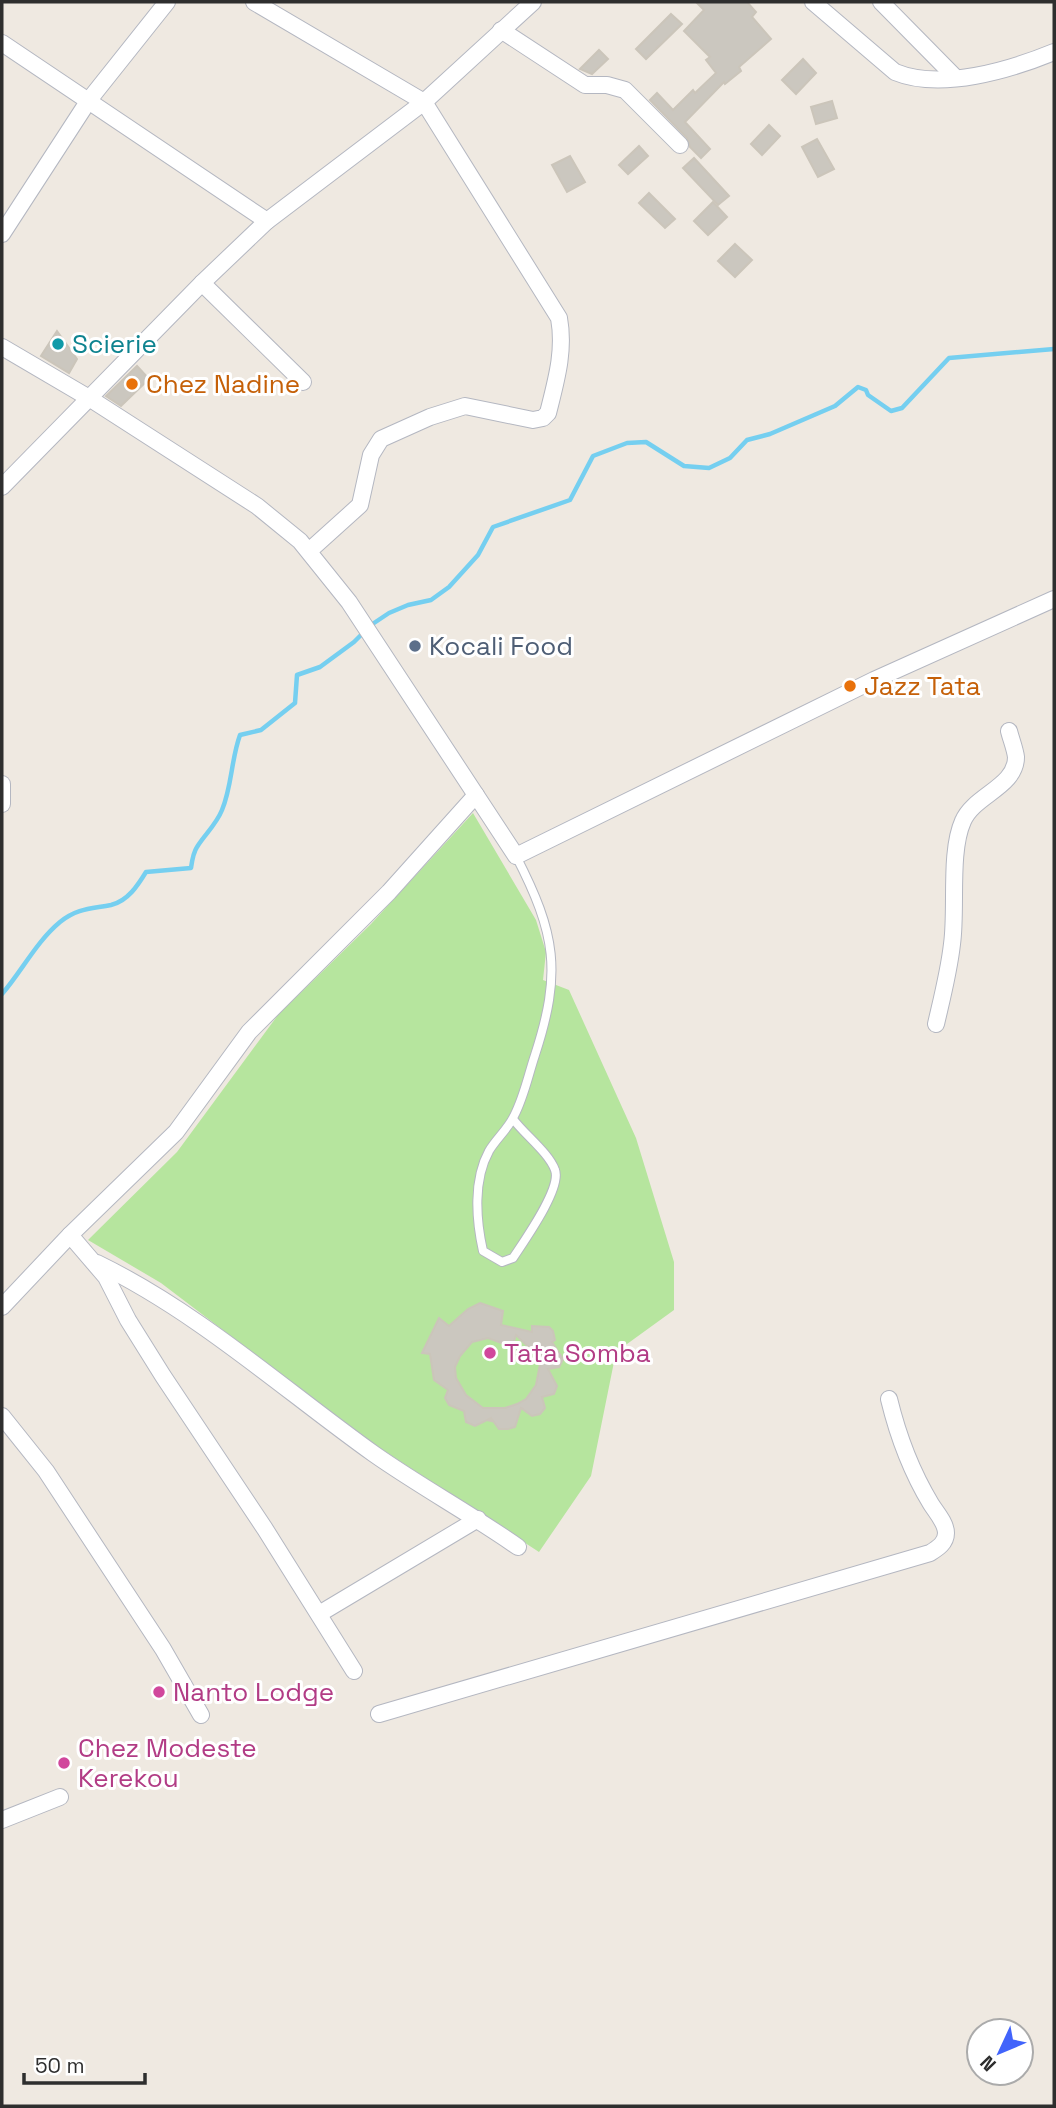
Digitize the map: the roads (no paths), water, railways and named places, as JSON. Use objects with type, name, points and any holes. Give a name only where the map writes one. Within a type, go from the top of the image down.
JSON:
[{"type":"street","points":[[2,234],[89,100],[167,2]]},
{"type":"street","points":[[254,2],[424,102],[559,318],[561,361],[548,413],[543,418],[533,420],[465,407],[430,417],[381,439],[371,456],[360,505],[309,551]]},
{"type":"street","points":[[2,487],[202,283],[267,221],[424,102],[533,2]]},
{"type":"street","points":[[813,2],[895,72],[912,79],[984,74],[1054,52]]},
{"type":"street","points":[[881,2],[955,77]]},
{"type":"street","points":[[501,30],[585,85],[607,85],[625,90],[680,145]]},
{"type":"street","points":[[2,43],[267,221]]},
{"type":"street","points":[[202,283],[303,382]]},
{"type":"street","points":[[2,347],[89,398],[257,506],[289,530],[349,602],[516,856],[874,680],[1054,599]]},
{"type":"street","points":[[936,1024],[952,944],[956,843],[962,822],[970,808],[1004,783],[1013,770],[1016,758],[1009,731]]},
{"type":"street","points":[[2,784],[2,804]]},
{"type":"street","points":[[2,1307],[69,1235],[176,1132],[249,1032],[389,892],[476,795]]},
{"type":"street","points":[[69,1235],[106,1277],[128,1320],[163,1376],[354,1671]]},
{"type":"street","points":[[95,1262],[149,1290],[376,1455],[518,1547]]},
{"type":"street","points":[[379,1714],[930,1553],[942,1545],[946,1533],[915,1478],[897,1432],[889,1399]]},
{"type":"street","points":[[2,1416],[46,1471],[163,1649],[201,1715]]},
{"type":"street","points":[[319,1614],[478,1519]]},
{"type":"street","points":[[2,1820],[60,1797]]},
{"type":"lane","points":[[513,1119],[549,1160],[555,1170],[556,1180],[551,1194],[513,1258],[502,1262],[483,1251],[478,1210],[480,1172],[488,1153],[513,1119],[547,1019],[553,966],[546,925],[516,856]]},
{"type":"waterway","points":[[2,994],[44,938],[67,917],[123,900],[146,872],[191,868],[196,849],[222,810],[240,735],[261,730],[295,703],[297,675],[320,667],[389,613],[431,600],[449,587],[478,555],[493,527],[570,500],[593,456],[627,443],[646,442],[684,466],[709,468],[730,458],[747,440],[770,434],[835,406],[858,387],[866,390],[868,395],[891,411],[902,408],[949,358],[1054,349]]},
{"type":"place","name":"Scierie","points":[[58,344]]},
{"type":"place","name":"Chez Nadine","points":[[132,384]]},
{"type":"place","name":"Kocali Food","points":[[415,646]]},
{"type":"place","name":"Jazz Tata","points":[[850,686]]},
{"type":"place","name":"Tata Somba","points":[[490,1353]]},
{"type":"place","name":"Nanto Lodge","points":[[159,1692]]},
{"type":"place","name":"Chez Modeste Kerekou","points":[[64,1763]]}]
